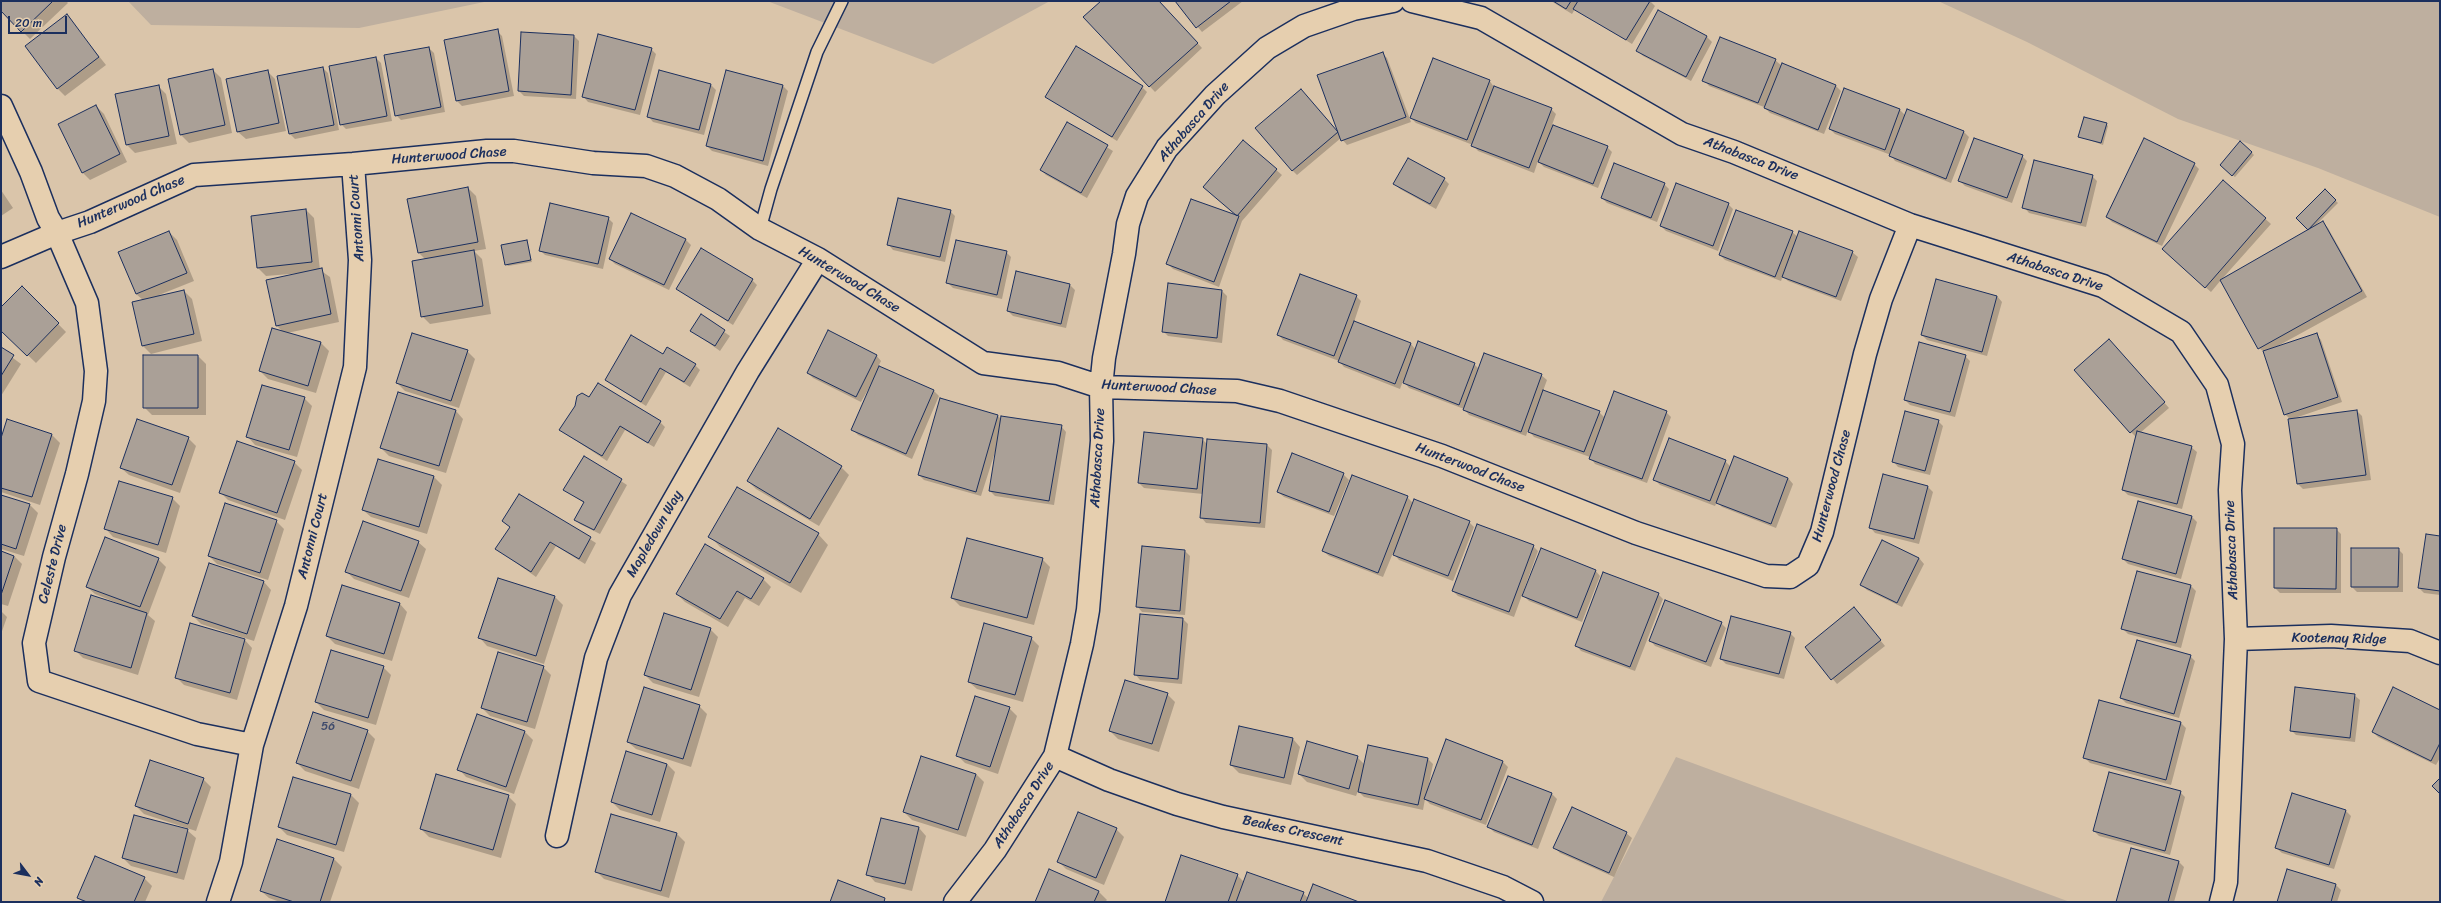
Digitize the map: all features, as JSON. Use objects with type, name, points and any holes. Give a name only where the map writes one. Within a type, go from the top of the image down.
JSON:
[{"type":"street","name":"Athabasca Drive","points":[[955,902],[995,850],[1055,756],[1082,644],[1088,610],[1102,441],[1101,387],[1128,224],[1137,196],[1167,148],[1215,95],[1267,48],[1304,26],[1353,9],[1393,1]]},
{"type":"street","name":"Athabasca Drive","points":[[1412,1],[1481,18],[1682,134],[1762,163],[1910,225],[2103,286],[2181,332],[2218,385],[2234,444],[2230,490],[2236,639],[2226,882],[2221,902]]},
{"type":"street","points":[[1,106],[31,172],[48,218],[57,233]]},
{"type":"street","name":"Hunterwood Chase","points":[[1,257],[57,233],[90,222],[194,176],[354,164],[487,151],[514,151],[593,163],[646,166],[675,176],[718,199],[760,229],[818,259],[984,363],[1058,373],[1101,387],[1237,391],[1280,401],[1442,456],[1636,534],[1766,576],[1790,577],[1808,565],[1822,532],[1865,354],[1881,300],[1910,225]]},
{"type":"street","name":"Antonni Court","points":[[218,902],[231,862],[252,745],[296,606],[355,366],[360,260],[354,164]]},
{"type":"street","name":"Celeste Drive","points":[[57,233],[87,303],[96,372],[94,401],[79,467],[54,557],[34,643],[39,681],[197,734],[252,745]]},
{"type":"street","name":"Mapledown Way","points":[[557,836],[596,658],[620,596],[748,371],[818,259]]},
{"type":"street","name":"Kootenay Ridge","points":[[2236,639],[2331,636],[2410,641],[2440,653]]},
{"type":"street","name":"Beakes Crescent","points":[[1055,756],[1109,780],[1177,804],[1224,816],[1428,861],[1503,887],[1532,902]]},
{"type":"lane","points":[[760,229],[771,189],[817,52],[842,1]]},
{"type":"shaded area","points":[[128,1],[489,1],[359,28],[151,25]]},
{"type":"shaded area","points":[[767,1],[1050,1],[933,64]]},
{"type":"shaded area","points":[[1938,1],[2440,1],[2440,217],[2318,168],[2178,119],[2027,42]]},
{"type":"shaded area","points":[[1676,757],[2070,902],[1601,902]]},
{"type":"building","points":[[1,1],[53,1],[21,32],[1,11]]},
{"type":"building","points":[[1101,1],[1159,1],[1198,43],[1149,87],[1083,17]]},
{"type":"building","points":[[1175,1],[1231,1],[1196,28]]},
{"type":"building","points":[[1553,1],[1571,1],[1566,9]]},
{"type":"building","points":[[1578,1],[1650,1],[1626,40],[1573,9]]},
{"type":"building","points":[[1658,10],[1707,36],[1686,77],[1636,51]]},
{"type":"building","points":[[67,14],[99,57],[57,89],[25,46]]},
{"type":"building","points":[[498,29],[509,91],[456,101],[444,40]]},
{"type":"building","points":[[521,32],[574,35],[571,95],[518,91]]},
{"type":"building","points":[[598,34],[652,48],[635,110],[582,97]]},
{"type":"building","points":[[1720,37],[1776,59],[1758,103],[1702,81]]},
{"type":"building","points":[[1076,46],[1143,86],[1112,137],[1045,97]]},
{"type":"building","points":[[429,47],[441,107],[395,116],[384,55]]},
{"type":"building","points":[[1383,52],[1406,117],[1341,141],[1317,75]]},
{"type":"building","points":[[376,57],[387,116],[340,125],[329,66]]},
{"type":"building","points":[[1433,58],[1490,80],[1467,140],[1410,118]]},
{"type":"building","points":[[1782,63],[1836,85],[1818,130],[1764,108]]},
{"type":"building","points":[[323,67],[334,125],[289,134],[277,76]]},
{"type":"building","points":[[213,69],[225,125],[180,135],[168,79]]},
{"type":"building","points":[[268,70],[279,123],[237,132],[226,79]]},
{"type":"building","points":[[659,70],[711,84],[699,130],[647,117]]},
{"type":"building","points":[[726,70],[783,85],[763,161],[706,146]]},
{"type":"building","points":[[159,85],[169,136],[126,145],[115,94]]},
{"type":"building","points":[[1494,86],[1552,108],[1529,168],[1471,146]]},
{"type":"building","points":[[1844,88],[1900,109],[1885,150],[1829,129]]},
{"type":"building","points":[[1301,89],[1338,132],[1292,171],[1255,128]]},
{"type":"building","points":[[96,105],[120,154],[82,173],[58,124]]},
{"type":"building","points":[[1907,109],[1964,131],[1946,179],[1889,156]]},
{"type":"building","points":[[2084,117],[2107,123],[2101,143],[2078,137]]},
{"type":"building","points":[[1067,122],[1108,145],[1081,193],[1040,170]]},
{"type":"building","points":[[1553,125],[1608,146],[1593,184],[1538,162]]},
{"type":"building","points":[[1974,138],[2023,155],[2007,198],[1958,181]]},
{"type":"building","points":[[2144,138],[2195,163],[2157,242],[2106,217]]},
{"type":"building","points":[[1243,140],[1277,169],[1237,216],[1203,187]]},
{"type":"building","points":[[2240,141],[2252,152],[2232,176],[2220,165]]},
{"type":"building","points":[[1408,158],[1445,178],[1430,204],[1393,184]]},
{"type":"building","points":[[2034,160],[2093,175],[2081,223],[2022,208]]},
{"type":"building","points":[[1614,163],[1665,183],[1651,218],[1601,198]]},
{"type":"building","points":[[2223,180],[2266,218],[2205,288],[2162,249]]},
{"type":"building","points":[[1676,183],[1729,203],[1713,246],[1660,226]]},
{"type":"building","points":[[468,187],[478,242],[418,253],[407,199]]},
{"type":"building","points":[[2325,189],[2336,200],[2308,230],[2296,218]]},
{"type":"building","points":[[898,198],[951,210],[940,257],[887,245]]},
{"type":"building","points":[[1191,199],[1239,216],[1214,282],[1166,264]]},
{"type":"building","points":[[550,203],[609,217],[598,264],[539,251]]},
{"type":"building","points":[[306,209],[312,262],[257,268],[251,216]]},
{"type":"building","points":[[1736,210],[1793,231],[1775,277],[1719,255]]},
{"type":"building","points":[[631,213],[686,239],[664,285],[609,259]]},
{"type":"building","points":[[2323,221],[2362,291],[2258,349],[2220,280]]},
{"type":"building","points":[[169,231],[187,273],[136,294],[118,252]]},
{"type":"building","points":[[1799,231],[1853,251],[1836,297],[1782,277]]},
{"type":"building","points":[[527,240],[531,260],[505,265],[501,245]]},
{"type":"building","points":[[956,240],[1007,251],[997,295],[946,283]]},
{"type":"building","points":[[701,248],[753,279],[728,321],[676,289]]},
{"type":"building","points":[[474,250],[483,306],[421,317],[412,261]]},
{"type":"building","points":[[322,268],[331,314],[276,326],[266,280]]},
{"type":"building","points":[[1016,271],[1070,284],[1061,324],[1007,311]]},
{"type":"building","points":[[1300,274],[1357,295],[1334,356],[1277,335]]},
{"type":"building","points":[[1936,279],[1997,296],[1982,352],[1921,335]]},
{"type":"building","points":[[1168,283],[1222,290],[1217,338],[1162,332]]},
{"type":"building","points":[[22,286],[59,323],[27,356],[1,331],[1,307]]},
{"type":"building","points":[[184,290],[194,334],[142,346],[132,302]]},
{"type":"building","points":[[701,314],[725,330],[715,346],[690,331]]},
{"type":"building","points":[[1354,321],[1411,343],[1395,384],[1338,362]]},
{"type":"building","points":[[272,328],[321,342],[308,386],[259,371]]},
{"type":"building","points":[[828,330],[877,355],[856,397],[807,373]]},
{"type":"building","points":[[412,333],[468,350],[451,401],[396,383]]},
{"type":"building","points":[[2317,333],[2338,397],[2284,415],[2263,351]]},
{"type":"building","points":[[631,335],[663,354],[667,347],[696,364],[684,382],[660,368],[641,402],[605,380]]},
{"type":"building","points":[[2109,339],[2165,402],[2130,433],[2074,370]]},
{"type":"building","points":[[1418,341],[1475,363],[1459,405],[1403,383]]},
{"type":"building","points":[[1919,342],[1966,355],[1950,412],[1904,400]]},
{"type":"building","points":[[1,347],[14,355],[1,376]]},
{"type":"building","points":[[1484,353],[1542,374],[1521,432],[1463,410]]},
{"type":"building","points":[[143,355],[198,355],[198,408],[143,408]]},
{"type":"building","points":[[879,366],[934,390],[906,454],[851,430]]},
{"type":"building","points":[[598,383],[661,421],[648,443],[620,426],[602,456],[559,430],[575,406],[577,396],[582,393],[589,397]]},
{"type":"building","points":[[262,385],[305,397],[289,450],[246,437]]},
{"type":"building","points":[[1543,390],[1600,411],[1584,452],[1528,432]]},
{"type":"building","points":[[1614,391],[1667,411],[1642,479],[1589,459]]},
{"type":"building","points":[[398,392],[456,410],[439,466],[380,448]]},
{"type":"building","points":[[940,398],[998,415],[976,492],[918,475]]},
{"type":"building","points":[[2357,410],[2366,475],[2297,484],[2288,419]]},
{"type":"building","points":[[1905,411],[1939,420],[1925,471],[1892,462]]},
{"type":"building","points":[[1001,416],[1062,425],[1049,501],[989,491]]},
{"type":"building","points":[[7,419],[52,434],[32,497],[1,488],[1,438]]},
{"type":"building","points":[[137,419],[189,437],[172,485],[120,468]]},
{"type":"building","points":[[778,428],[842,466],[810,519],[747,481]]},
{"type":"building","points":[[2137,431],[2192,446],[2177,504],[2122,490]]},
{"type":"building","points":[[1144,432],[1203,438],[1197,489],[1138,483]]},
{"type":"building","points":[[1669,438],[1726,460],[1710,501],[1653,480]]},
{"type":"building","points":[[1207,439],[1267,444],[1260,523],[1200,518]]},
{"type":"building","points":[[237,441],[295,461],[277,513],[219,493]]},
{"type":"building","points":[[1292,453],[1344,473],[1329,512],[1277,492]]},
{"type":"building","points":[[584,456],[622,479],[594,530],[574,520],[584,502],[563,490]]},
{"type":"building","points":[[1734,456],[1788,478],[1771,524],[1716,503]]},
{"type":"building","points":[[378,459],[434,476],[419,527],[362,510]]},
{"type":"building","points":[[1883,474],[1928,486],[1914,539],[1869,528]]},
{"type":"building","points":[[1352,475],[1408,496],[1378,573],[1322,551]]},
{"type":"building","points":[[119,481],[173,497],[158,545],[104,529]]},
{"type":"building","points":[[737,487],[819,533],[790,583],[708,537]]},
{"type":"building","points":[[519,494],[591,537],[579,559],[550,542],[531,572],[495,549],[510,527],[502,521]]},
{"type":"building","points":[[1,495],[30,504],[16,549],[1,544]]},
{"type":"building","points":[[1414,499],[1470,521],[1448,576],[1393,555]]},
{"type":"building","points":[[2138,501],[2192,516],[2176,574],[2122,559]]},
{"type":"building","points":[[225,503],[277,520],[260,573],[208,556]]},
{"type":"building","points":[[363,521],[419,541],[401,591],[345,572]]},
{"type":"building","points":[[1477,524],[1534,545],[1509,612],[1452,591]]},
{"type":"building","points":[[2274,528],[2337,528],[2336,589],[2274,588]]},
{"type":"building","points":[[2426,534],[2440,536],[2440,591],[2418,588]]},
{"type":"building","points":[[105,537],[159,558],[140,607],[86,587]]},
{"type":"building","points":[[967,538],[1043,558],[1027,618],[951,598]]},
{"type":"building","points":[[1882,540],[1919,558],[1897,603],[1860,585]]},
{"type":"building","points":[[705,544],[764,578],[751,599],[737,591],[720,619],[676,594]]},
{"type":"building","points":[[1142,546],[1185,550],[1180,611],[1136,607]]},
{"type":"building","points":[[1541,548],[1596,570],[1577,618],[1522,596]]},
{"type":"building","points":[[2351,548],[2399,548],[2398,587],[2351,587]]},
{"type":"building","points":[[1,551],[14,556],[1,595]]},
{"type":"building","points":[[209,563],[264,581],[247,634],[192,616]]},
{"type":"building","points":[[2137,571],[2191,585],[2176,643],[2121,629]]},
{"type":"building","points":[[1603,572],[1659,593],[1630,667],[1575,646]]},
{"type":"building","points":[[498,578],[555,596],[536,656],[478,638]]},
{"type":"building","points":[[342,585],[400,603],[384,654],[326,636]]},
{"type":"building","points":[[91,595],[147,613],[131,668],[74,651]]},
{"type":"building","points":[[1665,600],[1722,622],[1706,662],[1649,641]]},
{"type":"building","points":[[1854,607],[1881,640],[1831,680],[1805,647]]},
{"type":"building","points":[[664,613],[711,628],[691,690],[644,675]]},
{"type":"building","points":[[1140,614],[1183,618],[1178,679],[1134,675]]},
{"type":"building","points":[[1731,616],[1791,632],[1779,674],[1720,659]]},
{"type":"building","points":[[190,623],[245,639],[230,693],[175,678]]},
{"type":"building","points":[[984,623],[1032,637],[1015,695],[968,682]]},
{"type":"building","points":[[2137,640],[2191,655],[2174,714],[2120,698]]},
{"type":"building","points":[[331,650],[384,666],[368,718],[315,702]]},
{"type":"building","points":[[498,652],[544,666],[527,722],[481,708]]},
{"type":"building","points":[[1125,680],[1168,693],[1152,744],[1109,731]]},
{"type":"building","points":[[644,687],[700,705],[683,759],[627,742]]},
{"type":"building","points":[[2295,687],[2355,694],[2350,738],[2290,731]]},
{"type":"building","points":[[2393,687],[2440,710],[2440,743],[2431,761],[2372,732]]},
{"type":"building","points":[[975,696],[1010,707],[990,767],[956,756]]},
{"type":"building","points":[[2099,700],[2181,722],[2166,780],[2083,758]]},
{"type":"building","points":[[313,712],[368,730],[351,781],[296,763]]},
{"type":"building","points":[[477,714],[525,731],[506,787],[457,770]]},
{"type":"building","points":[[1239,726],[1293,738],[1284,778],[1230,765]]},
{"type":"building","points":[[1446,739],[1503,761],[1481,820],[1424,799]]},
{"type":"building","points":[[1307,741],[1358,756],[1349,789],[1298,774]]},
{"type":"building","points":[[1368,745],[1428,758],[1418,805],[1358,792]]},
{"type":"building","points":[[626,751],[667,764],[652,815],[611,802]]},
{"type":"building","points":[[921,756],[976,774],[958,830],[903,812]]},
{"type":"building","points":[[150,760],[204,778],[188,824],[135,806]]},
{"type":"building","points":[[2109,772],[2181,791],[2165,851],[2093,831]]},
{"type":"building","points":[[436,774],[509,795],[493,850],[420,829]]},
{"type":"building","points":[[1508,776],[1552,793],[1532,845],[1487,827]]},
{"type":"building","points":[[293,777],[351,794],[336,845],[278,827]]},
{"type":"building","points":[[2440,778],[2440,794],[2432,786]]},
{"type":"building","points":[[2292,793],[2346,810],[2329,865],[2275,848]]},
{"type":"building","points":[[1572,807],[1627,832],[1609,873],[1553,848]]},
{"type":"building","points":[[1078,812],[1117,828],[1096,878],[1057,862]]},
{"type":"building","points":[[611,814],[677,833],[661,891],[595,872]]},
{"type":"building","points":[[134,815],[188,829],[177,873],[122,858]]},
{"type":"building","points":[[881,818],[919,827],[905,884],[866,875]]},
{"type":"building","points":[[277,839],[334,858],[320,902],[294,902],[260,891]]},
{"type":"building","points":[[2131,848],[2179,861],[2168,902],[2116,902]]},
{"type":"building","points":[[1181,855],[1238,874],[1228,902],[1165,902]]},
{"type":"building","points":[[95,856],[145,877],[134,902],[87,902],[77,898]]},
{"type":"building","points":[[1049,869],[1099,891],[1094,902],[1035,902]]},
{"type":"building","points":[[2287,869],[2336,884],[2331,902],[2277,902]]},
{"type":"building","points":[[1247,872],[1304,892],[1300,902],[1236,902]]},
{"type":"building","points":[[838,880],[885,898],[884,902],[830,902]]},
{"type":"building","points":[[1313,884],[1359,902],[1306,902]]}]
